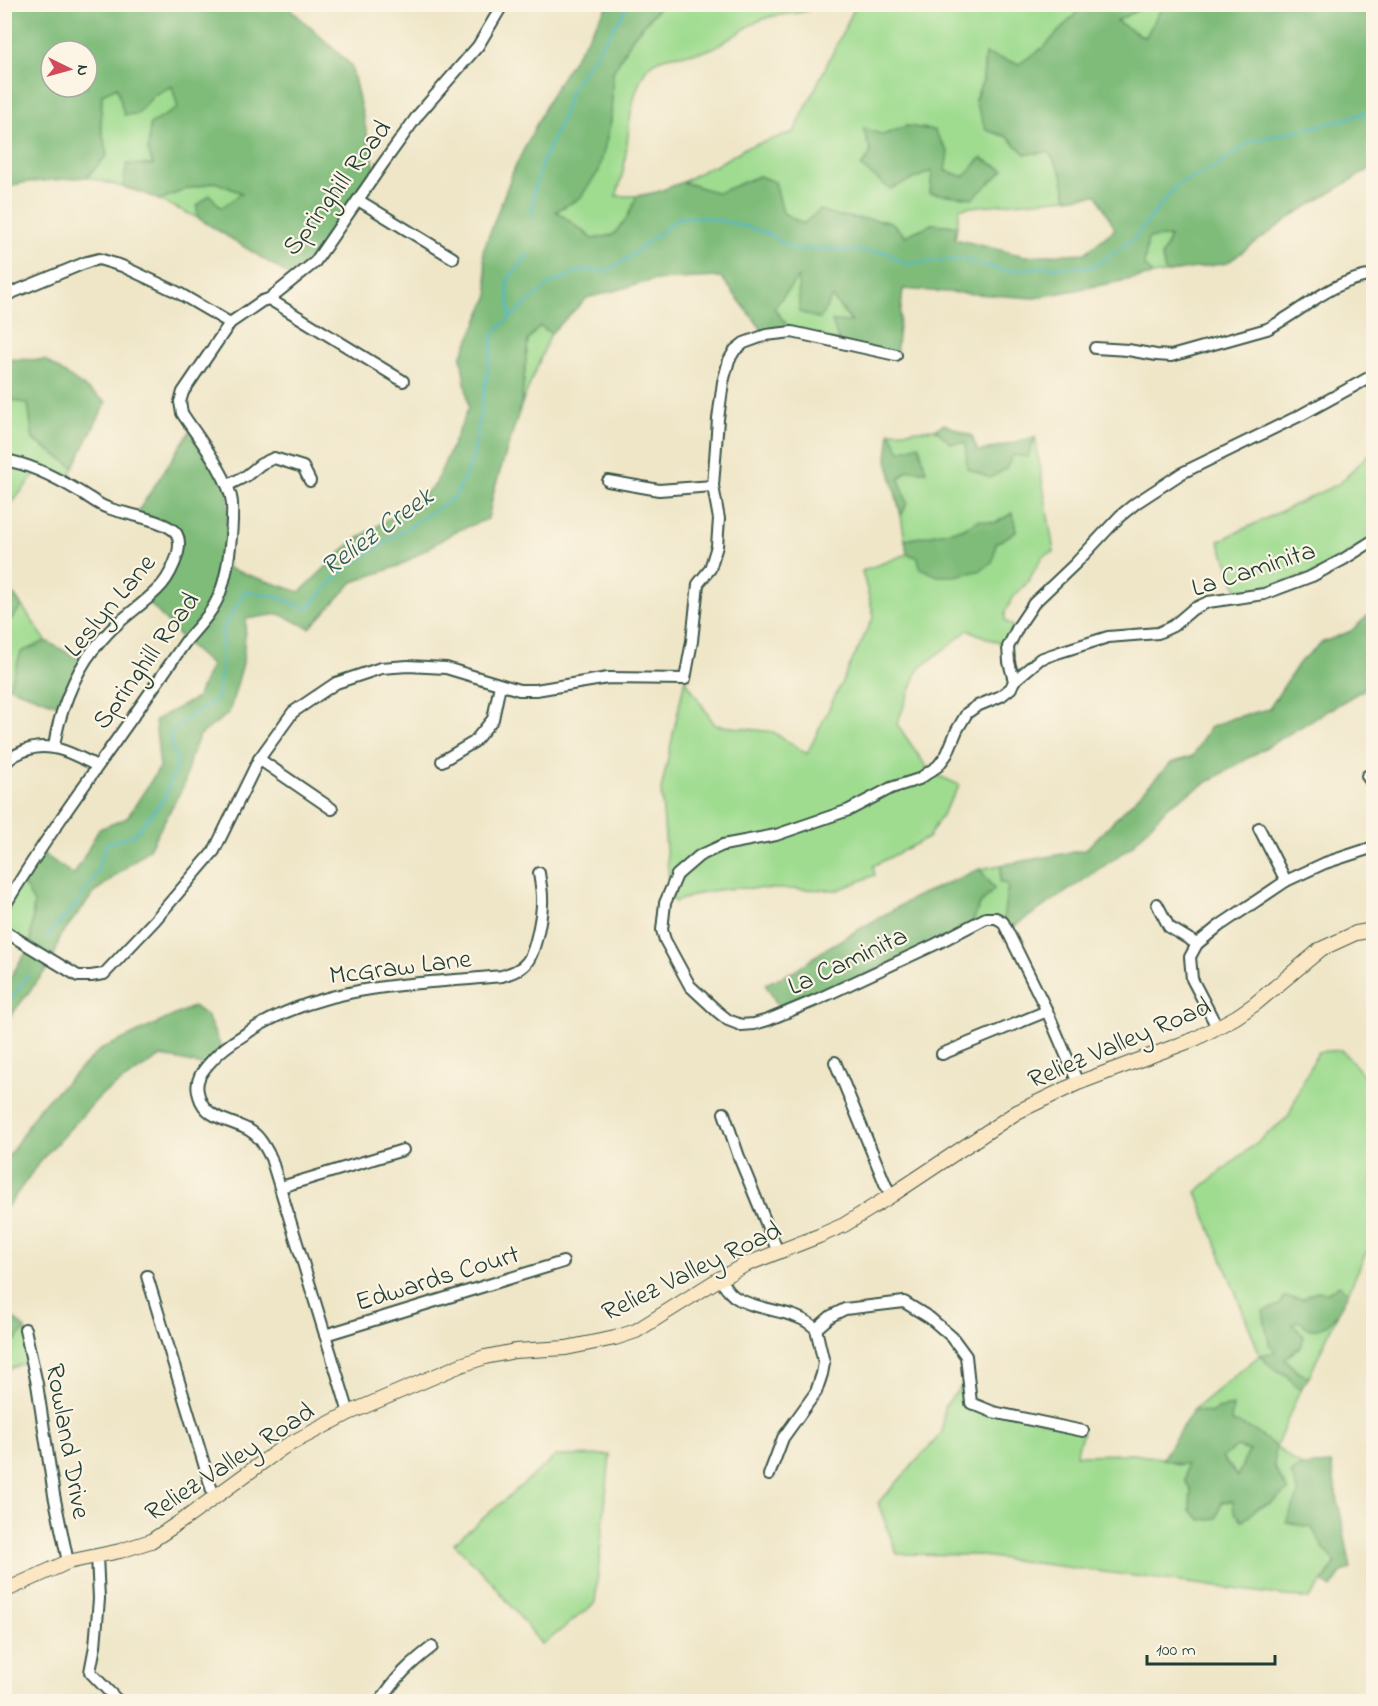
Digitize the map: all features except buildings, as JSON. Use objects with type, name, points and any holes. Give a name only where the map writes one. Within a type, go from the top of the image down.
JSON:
[{"type":"main road","name":"Reliez Valley Road","points":[[4,1591],[68,1562],[120,1551],[151,1541],[282,1448],[349,1413],[461,1365],[515,1351],[566,1347],[615,1338],[636,1331],[718,1279],[746,1265],[844,1225],[1017,1112],[1078,1083],[1195,1039],[1236,1017],[1321,949],[1356,933],[1374,930]]},
{"type":"street","name":"Springhill Road","points":[[4,907],[97,766],[185,642],[213,609],[220,593],[227,568],[232,502],[228,485],[182,413],[180,402],[183,392],[230,323],[262,300],[269,299],[315,262],[418,115],[478,46],[503,4]]},
{"type":"street","points":[[358,200],[453,258]]},
{"type":"street","points":[[4,296],[99,259],[122,266],[168,288],[230,323]]},
{"type":"street","points":[[1095,348],[1172,356],[1187,353],[1267,329],[1331,289],[1347,281],[1374,275]]},
{"type":"street","points":[[269,299],[403,381]]},
{"type":"street","points":[[4,931],[78,976],[104,974],[155,920],[214,851],[259,759],[293,712],[336,683],[381,668],[408,666],[446,668],[519,690],[536,690],[608,678],[686,679],[698,584],[710,569],[717,546],[719,519],[713,486],[718,419],[723,382],[729,360],[735,350],[744,343],[766,335],[792,332],[896,355]]},
{"type":"street","points":[[1014,681],[1008,647],[1018,627],[1034,603],[1120,516],[1182,473],[1301,415],[1374,375]]},
{"type":"street","points":[[228,485],[273,458],[303,466],[310,481]]},
{"type":"street","name":"Leslyn Lane","points":[[4,460],[38,470],[66,483],[105,508],[168,526],[177,534],[179,544],[178,557],[159,589],[114,627],[92,651],[64,707],[54,747]]},
{"type":"street","points":[[608,481],[659,490],[713,486]]},
{"type":"street","name":"La Caminita","points":[[1078,1083],[1047,1011],[1003,922],[996,918],[986,918],[826,996],[768,1020],[741,1025],[728,1020],[690,986],[665,940],[662,930],[664,903],[677,876],[699,856],[723,845],[776,835],[804,826],[849,810],[891,788],[919,779],[938,766],[947,754],[967,713],[1001,696],[1011,688],[1014,681],[1040,659],[1108,637],[1158,633],[1173,626],[1194,609],[1208,602],[1264,594],[1312,576],[1374,540]]},
{"type":"street","points":[[442,761],[474,742],[493,719],[500,686]]},
{"type":"street","points":[[4,765],[10,757],[32,748],[54,747],[69,751],[97,766]]},
{"type":"street","points":[[259,759],[332,809]]},
{"type":"street","points":[[1367,776],[1374,786]]},
{"type":"street","points":[[1259,828],[1286,880]]},
{"type":"street","points":[[1217,1027],[1192,979],[1191,957],[1197,944],[1286,880],[1325,863],[1374,847]]},
{"type":"street","name":"McGraw Lane","points":[[349,1413],[271,1158],[261,1140],[250,1131],[216,1117],[207,1110],[199,1099],[196,1085],[201,1072],[222,1049],[266,1020],[311,1001],[366,989],[502,976],[517,970],[526,963],[536,942],[542,899],[539,873]]},
{"type":"street","points":[[1157,904],[1169,927],[1197,944]]},
{"type":"street","points":[[942,1054],[1047,1011]]},
{"type":"street","points":[[835,1062],[886,1186],[892,1195]]},
{"type":"street","points":[[724,1113],[778,1252]]},
{"type":"street","points":[[280,1187],[403,1150]]},
{"type":"street","name":"Edwards Court","points":[[325,1335],[563,1262]]},
{"type":"street","points":[[147,1276],[214,1497]]},
{"type":"street","points":[[718,1279],[734,1296],[745,1302],[802,1319],[811,1323],[816,1329],[824,1363],[822,1374],[816,1392],[783,1438],[769,1475]]},
{"type":"street","points":[[816,1329],[831,1316],[844,1309],[904,1302],[930,1318],[952,1337],[966,1356],[971,1403],[975,1406],[1083,1431]]},
{"type":"street","name":"Rowland Drive","points":[[25,1329],[37,1384],[54,1495],[68,1562]]},
{"type":"street","points":[[97,1555],[99,1599],[90,1672],[118,1701]]},
{"type":"street","points":[[380,1701],[409,1664],[432,1647]]},
{"type":"green space","points":[[665,4],[817,5],[806,11],[761,20],[708,50],[665,57],[650,65],[645,71],[633,101],[624,165],[616,196],[637,196],[627,218],[613,235],[594,239],[556,211],[580,198],[611,121],[613,72],[633,37]]},
{"type":"green space","points":[[4,5],[286,5],[351,65],[377,177],[326,247],[294,278],[198,218],[197,206],[210,195],[221,208],[242,193],[215,182],[187,189],[159,200],[123,187],[127,164],[153,165],[148,150],[150,124],[178,108],[172,86],[154,95],[137,114],[124,115],[117,87],[102,94],[101,126],[107,155],[87,177],[21,183],[5,189]]},
{"type":"green space","points":[[608,5],[665,5],[658,8],[633,37],[613,72],[611,121],[599,171],[580,198],[556,211],[593,239],[613,235],[627,218],[637,196],[657,192],[683,182],[718,193],[759,176],[775,182],[783,213],[803,224],[820,210],[838,216],[891,222],[905,236],[932,224],[957,226],[955,239],[1024,256],[1085,253],[1115,229],[1097,195],[1067,198],[1062,174],[1049,152],[1025,154],[1008,137],[986,130],[975,100],[983,80],[985,54],[1019,64],[1044,47],[1084,5],[1144,5],[1116,21],[1145,38],[1161,9],[1183,5],[1373,5],[1373,167],[1295,214],[1227,263],[1165,273],[1162,256],[1170,237],[1148,238],[1144,265],[1153,275],[1034,298],[903,289],[896,355],[839,342],[832,321],[852,322],[832,297],[820,319],[799,312],[798,277],[774,308],[792,332],[766,335],[721,277],[654,280],[587,298],[551,333],[540,326],[528,340],[521,406],[494,490],[488,519],[454,532],[401,565],[353,582],[310,628],[279,614],[246,619],[243,663],[229,713],[199,736],[190,759],[184,785],[149,849],[95,892],[60,936],[53,961],[5,1023],[5,985],[30,947],[34,903],[21,879],[39,851],[74,875],[99,829],[127,818],[160,767],[155,720],[197,698],[211,665],[185,642],[146,599],[169,573],[177,534],[135,516],[192,428],[228,485],[227,568],[300,592],[352,542],[406,508],[435,485],[469,407],[461,357],[489,295],[483,251],[514,169],[552,93]]},
{"type":"green space","points":[[856,5],[1084,5],[1044,47],[1019,64],[985,54],[983,80],[975,100],[986,130],[1008,137],[1025,154],[1049,152],[1062,174],[1067,198],[960,208],[957,226],[932,224],[905,236],[891,222],[838,216],[820,210],[803,224],[783,213],[775,182],[759,176],[718,193],[683,182],[745,148],[794,132]],"holes":[[[907,126],[945,170],[964,177],[981,158],[1003,170],[930,193],[933,170],[861,167],[871,153],[864,129],[883,135]]]},
{"type":"green space","points":[[1144,5],[1183,5],[1161,9],[1145,38],[1115,21]]},
{"type":"green space","points":[[172,86],[178,108],[148,150],[153,166],[127,164],[123,187],[87,177],[107,155],[101,126],[102,94],[117,87],[137,114],[154,95]]},
{"type":"green space","points":[[907,126],[934,130],[948,152],[945,171],[964,177],[981,158],[1004,170],[973,198],[930,193],[932,171],[890,189],[861,167],[871,153],[863,128],[883,135]]},
{"type":"green space","points":[[215,182],[242,193],[221,208],[210,195],[197,206],[198,218],[159,200],[187,189]]},
{"type":"green space","points":[[1170,236],[1162,256],[1165,273],[1153,275],[1144,265],[1148,238]]},
{"type":"green space","points":[[798,276],[831,296],[852,323],[839,342],[792,332],[774,308]]},
{"type":"green space","points":[[540,325],[551,333],[521,406],[528,340]]},
{"type":"green space","points":[[4,359],[45,360],[106,402],[74,467],[33,439],[28,404],[6,398]]},
{"type":"green space","points":[[4,394],[6,398],[28,404],[33,440],[74,467],[66,483],[38,470],[6,511],[4,509]]},
{"type":"green space","points":[[944,424],[972,436],[978,452],[1035,437],[1028,457],[1013,455],[1006,469],[990,478],[967,468],[966,443],[951,443],[935,429]]},
{"type":"green space","points":[[935,429],[951,443],[966,443],[967,468],[1006,469],[1013,454],[1028,457],[1035,437],[1054,552],[1043,556],[1027,583],[1014,596],[1005,612],[1005,621],[1013,626],[1004,645],[968,630],[918,670],[897,724],[930,772],[960,785],[928,838],[873,866],[875,875],[838,890],[734,888],[704,892],[674,902],[669,882],[661,790],[685,679],[715,725],[773,732],[807,754],[874,616],[862,571],[907,554],[918,557],[993,561],[995,543],[1016,532],[1013,513],[995,523],[979,520],[962,529],[905,540],[901,516],[907,503],[899,479],[908,470],[925,471],[900,451],[890,432]]},
{"type":"green space","points":[[890,432],[900,451],[919,445],[926,471],[908,470],[899,479],[907,503],[901,516],[887,459]]},
{"type":"green space","points":[[1373,450],[1373,540],[1327,569],[1240,597],[1219,541],[1340,483]]},
{"type":"green space","points":[[1013,513],[1016,532],[996,543],[993,561],[982,570],[955,576],[938,576],[920,568],[918,557],[907,554],[905,540],[962,529],[979,520],[995,523]]},
{"type":"green space","points":[[4,582],[22,606],[5,626],[4,626]]},
{"type":"green space","points":[[22,606],[46,641],[21,652],[9,687],[5,685],[5,626]]},
{"type":"green space","points":[[1373,611],[1373,684],[1169,805],[1131,847],[1007,931],[1003,922],[1008,884],[1000,883],[1001,865],[1085,850],[1171,763],[1193,756],[1209,728],[1233,718],[1269,709],[1299,663],[1321,643],[1351,631]]},
{"type":"green space","points":[[46,641],[86,663],[64,707],[9,687],[21,652]]},
{"type":"green space","points":[[1001,865],[1000,882],[1008,884],[1003,922],[996,918],[972,925],[978,907],[994,889],[980,869]]},
{"type":"green space","points":[[980,869],[994,889],[978,907],[972,925],[783,1014],[765,984],[795,971],[827,948],[915,897]]},
{"type":"green space","points":[[21,879],[34,903],[30,947],[5,931],[5,907]]},
{"type":"green space","points":[[194,1006],[207,1016],[222,1049],[206,1066],[161,1056],[101,1095],[41,1160],[5,1210],[5,1162],[39,1108],[100,1050]]},
{"type":"green space","points":[[1341,1050],[1373,1085],[1373,1251],[1366,1253],[1348,1293],[1339,1285],[1328,1293],[1317,1291],[1303,1299],[1285,1297],[1276,1352],[1260,1356],[1271,1367],[1285,1374],[1300,1390],[1276,1447],[1301,1466],[1292,1474],[1315,1532],[1336,1563],[1309,1599],[975,1555],[897,1554],[878,1503],[942,1433],[944,1407],[969,1377],[971,1403],[1083,1431],[1076,1455],[1133,1454],[1167,1459],[1177,1465],[1186,1463],[1186,1482],[1191,1490],[1190,1510],[1222,1501],[1234,1501],[1243,1521],[1257,1508],[1271,1503],[1288,1491],[1274,1467],[1218,1409],[1210,1413],[1193,1410],[1260,1355],[1196,1192],[1288,1117],[1318,1052]]},
{"type":"green space","points":[[1339,1285],[1348,1293],[1328,1324],[1315,1329],[1308,1328],[1300,1321],[1292,1324],[1304,1336],[1301,1346],[1285,1358],[1296,1371],[1309,1377],[1300,1390],[1285,1374],[1271,1367],[1260,1355],[1276,1352],[1269,1344],[1263,1311],[1280,1305],[1284,1297],[1303,1299],[1317,1291],[1328,1293]]},
{"type":"green space","points":[[5,1310],[25,1329],[5,1352]]},
{"type":"green space","points":[[1338,1313],[1309,1377],[1296,1371],[1285,1358],[1301,1347],[1291,1324],[1300,1320],[1327,1324]]},
{"type":"green space","points":[[25,1329],[32,1360],[5,1371],[5,1352]]},
{"type":"green space","points":[[1233,1406],[1231,1422],[1249,1428],[1276,1447],[1274,1467],[1288,1491],[1271,1503],[1257,1508],[1243,1521],[1234,1512],[1233,1501],[1222,1502],[1217,1518],[1201,1520],[1190,1510],[1191,1490],[1186,1482],[1186,1464],[1162,1459],[1193,1410],[1210,1413]],"holes":[[[1237,1447],[1250,1451],[1246,1457],[1237,1477],[1222,1458]]]},
{"type":"green space","points":[[1236,1447],[1250,1451],[1237,1477],[1231,1467],[1221,1458]]},
{"type":"green space","points":[[610,1455],[595,1603],[542,1645],[492,1582],[454,1543],[556,1456]]},
{"type":"green space","points":[[1331,1464],[1351,1569],[1342,1572],[1331,1588],[1323,1582],[1336,1563],[1326,1552],[1312,1528],[1286,1522],[1299,1494],[1291,1474],[1301,1466]]},
{"type":"waterway","name":"Reliez Creek","points":[[532,217],[534,191],[543,160],[562,119],[571,89],[623,14],[627,4]]},
{"type":"waterway","points":[[510,318],[551,283],[582,270],[608,271],[631,256],[678,218],[703,217],[740,225],[767,233],[791,248],[886,252],[904,264],[962,259],[1005,271],[1046,267],[1094,267],[1133,239],[1178,184],[1216,167],[1251,141],[1343,120],[1374,110]]},
{"type":"waterway","name":"Reliez Creek","points":[[47,937],[78,902],[96,874],[106,844],[135,834],[165,797],[177,763],[169,735],[190,716],[217,699],[222,664],[222,630],[245,591],[274,596],[307,609],[342,571],[455,497],[473,458],[494,332],[510,318],[507,281],[528,255]]},
{"type":"waterway","name":"Reliez Creek","points":[[4,1008],[28,975]]}]
